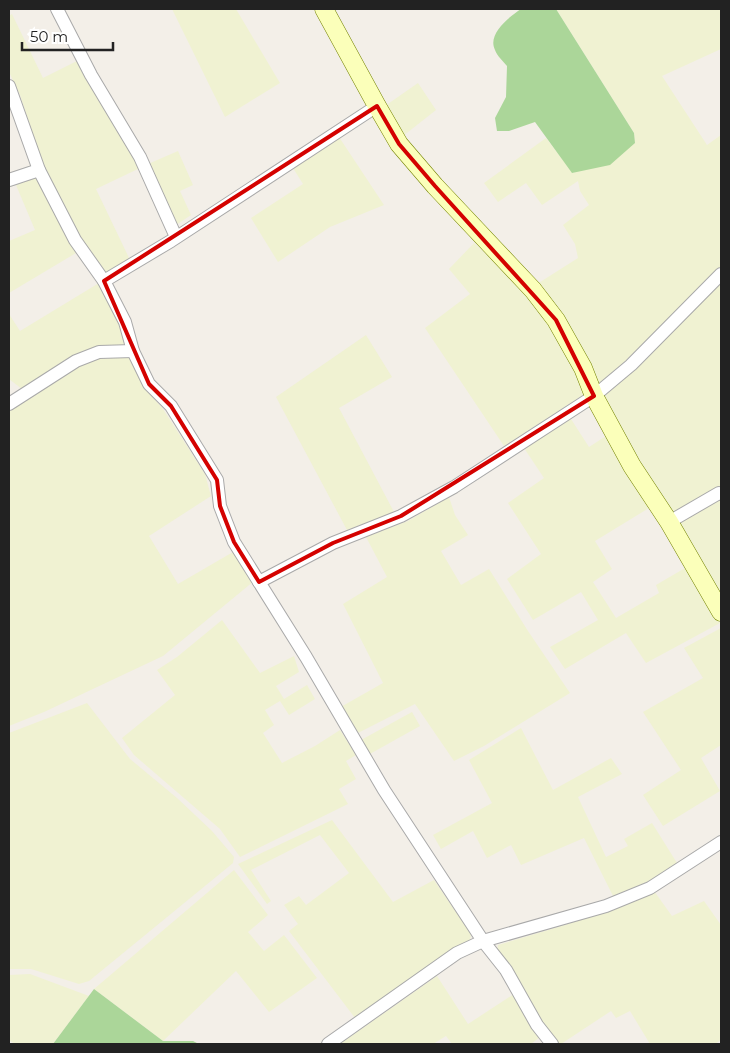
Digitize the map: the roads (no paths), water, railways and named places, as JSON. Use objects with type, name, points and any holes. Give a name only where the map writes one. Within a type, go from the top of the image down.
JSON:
[{"type":"street","points":[[57,9],[91,75],[140,157],[176,237]]},
{"type":"street","points":[[324,9],[376,106],[400,144],[434,186],[533,290],[556,320],[583,368],[594,396],[632,466],[669,522],[721,612]]},
{"type":"street","points":[[9,86],[39,170],[74,240],[104,281],[125,322],[133,351],[149,384],[171,406],[217,480],[220,506],[234,542],[384,790],[482,941],[506,970],[537,1025],[552,1044]]},
{"type":"street","points":[[104,281],[176,237],[376,106]]},
{"type":"street","points":[[9,180],[39,170]]},
{"type":"street","points":[[259,582],[333,543],[409,512],[454,487],[594,396],[631,365],[721,274]]},
{"type":"street","points":[[9,404],[76,361],[99,352],[133,351]]},
{"type":"street","points":[[669,522],[719,493],[721,494]]},
{"type":"street","points":[[328,1044],[457,953],[482,941],[606,906],[650,888],[721,842]]}]
